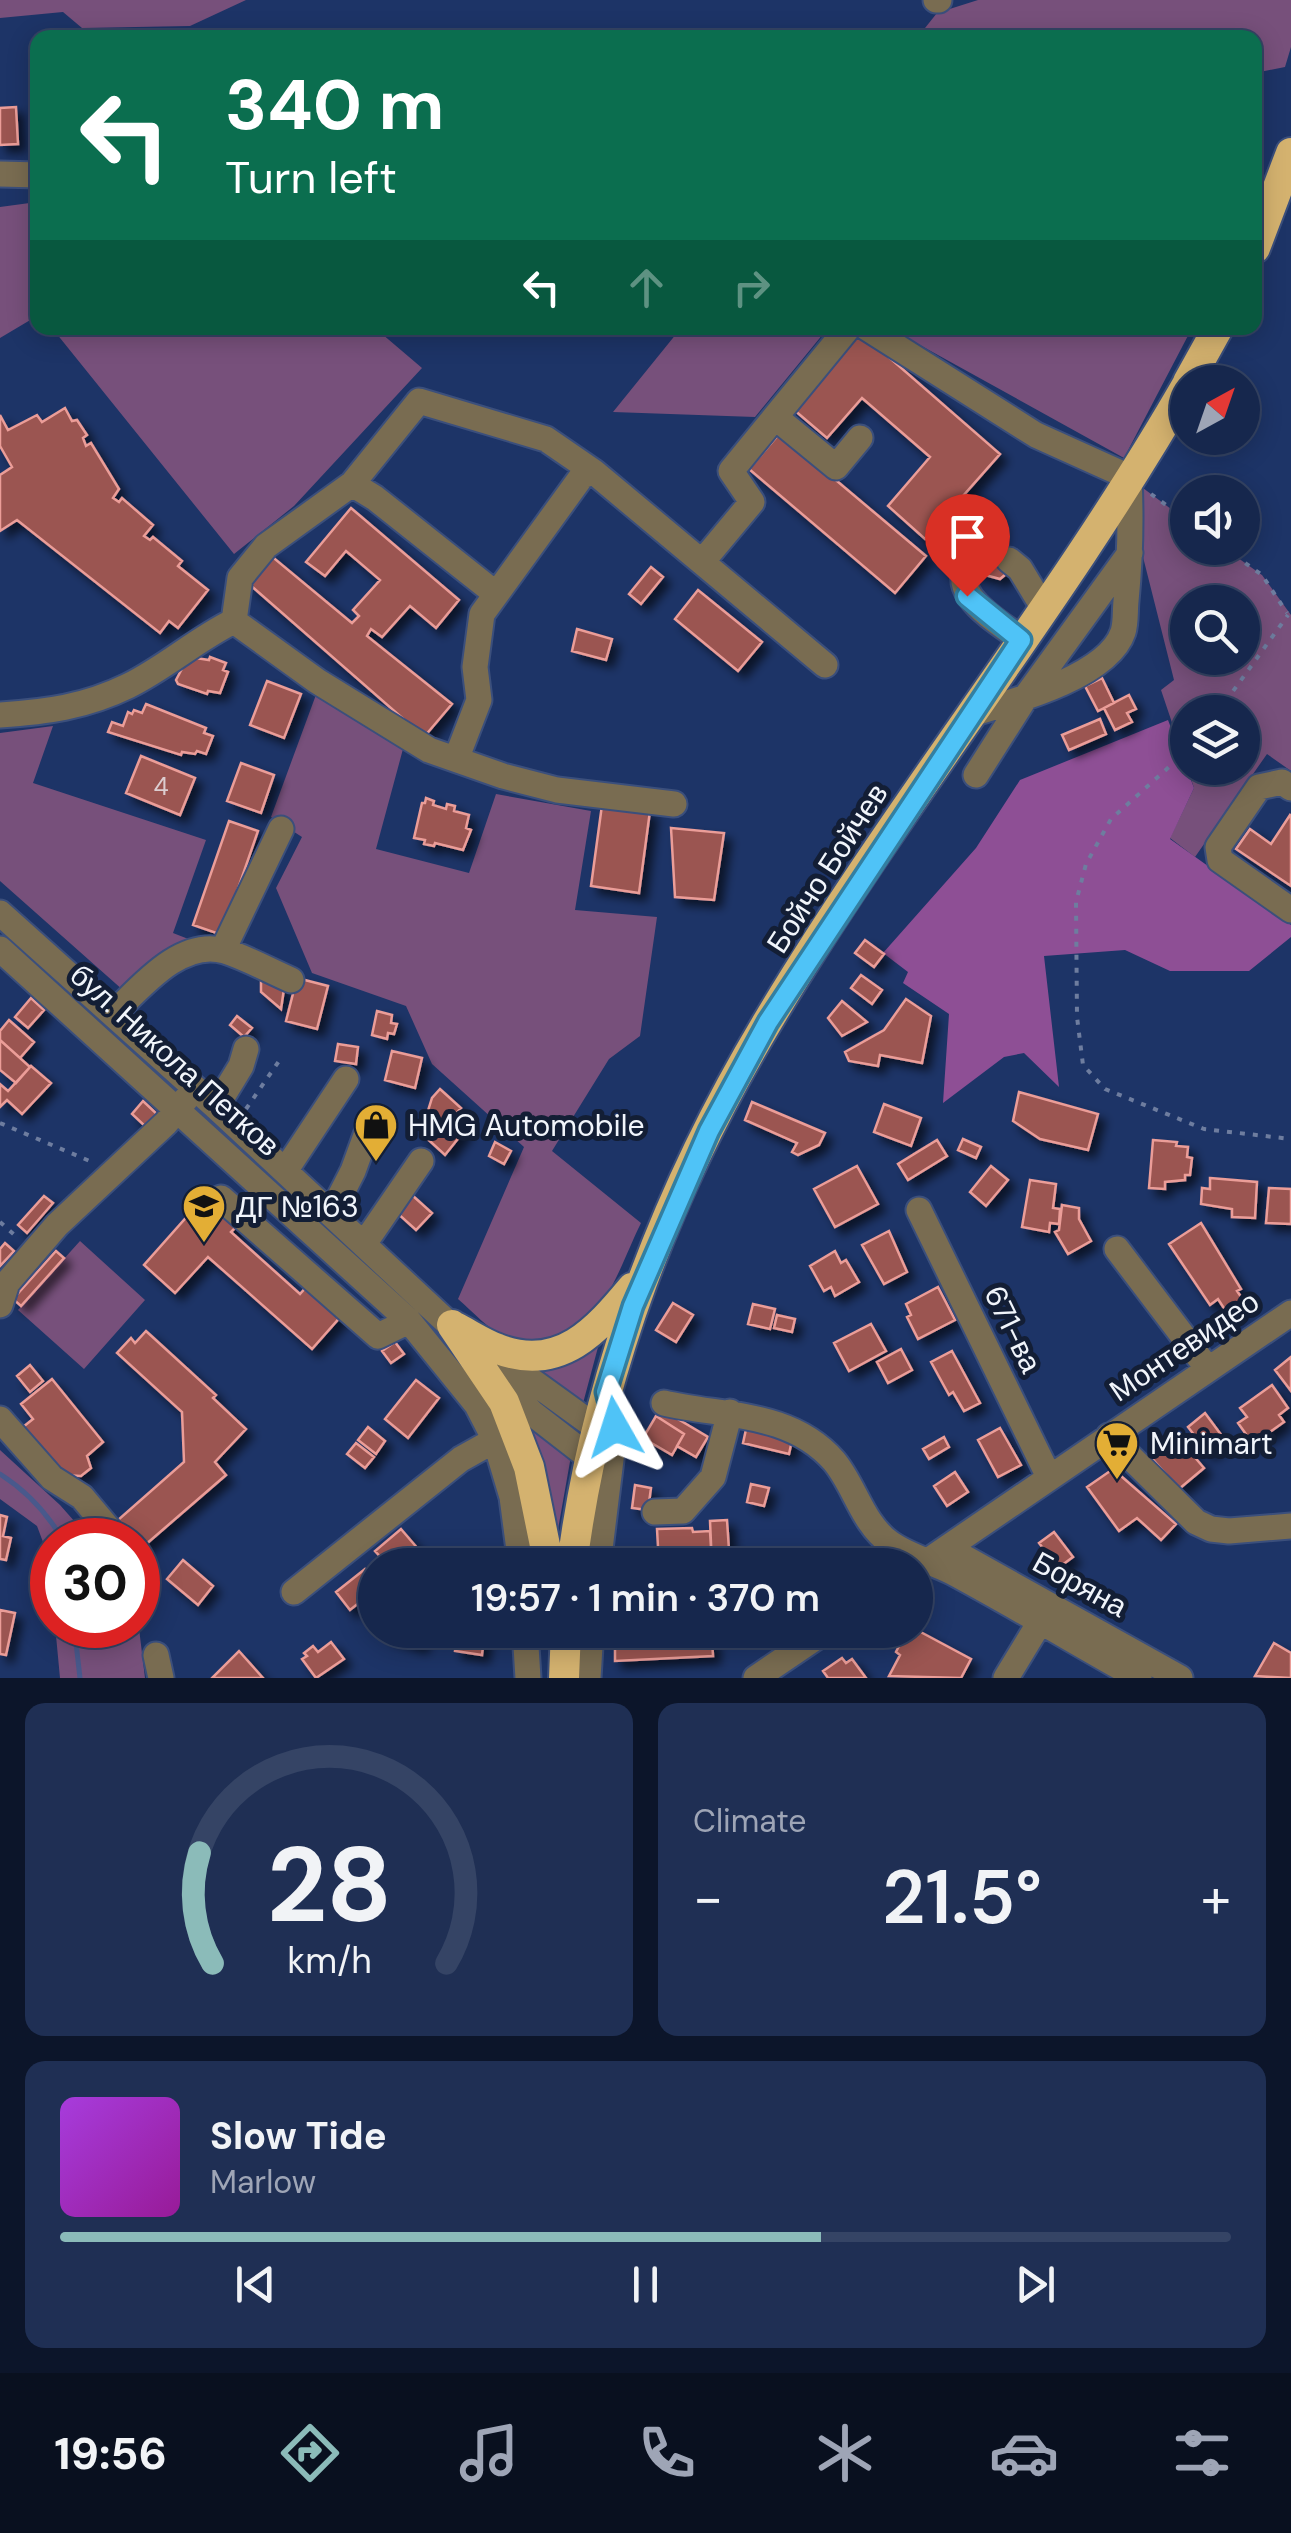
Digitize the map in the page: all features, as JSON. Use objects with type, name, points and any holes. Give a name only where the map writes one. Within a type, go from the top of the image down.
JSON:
[{"type":"highway","points":[[1262,221],[1291,153]]},
{"type":"highway","name":"Бойчо Бойчев","points":[[1198,365],[1214,335]]},
{"type":"highway","name":"Бойчо Бойчев","points":[[594,1443],[606,1392],[647,1270],[709,1131],[768,1022],[1170,412]]},
{"type":"highway","points":[[452,1325],[500,1350],[524,1355],[571,1348],[607,1318],[647,1270]]},
{"type":"highway","points":[[452,1325],[511,1418],[529,1467],[546,1548]]},
{"type":"highway","points":[[575,1548],[594,1443]]},
{"type":"highway","points":[[566,1648],[572,1675]]},
{"type":"street","points":[[0,174],[30,175]]},
{"type":"street","points":[[702,562],[752,502],[731,471],[842,335]]},
{"type":"street","points":[[878,335],[1036,435],[1129,478],[1130,553],[1123,633],[1104,660],[1025,698],[971,714]]},
{"type":"street","points":[[234,621],[240,578],[266,546],[352,484],[419,401],[546,439],[594,472],[825,665]]},
{"type":"street","points":[[775,417],[836,467],[860,438]]},
{"type":"street","points":[[457,758],[479,700],[475,667],[482,614],[582,476],[594,472]]},
{"type":"street","points":[[352,484],[496,594]]},
{"type":"street","points":[[982,553],[970,559],[962,578],[967,596],[1021,640]]},
{"type":"street","points":[[976,775],[1025,698],[1130,553]]},
{"type":"street","points":[[1009,560],[1020,570],[1043,607]]},
{"type":"street","points":[[0,714],[56,712],[129,686],[206,634],[234,621]]},
{"type":"street","points":[[234,621],[317,682],[429,750],[556,790],[674,804]]},
{"type":"street","points":[[1291,788],[1282,782],[1259,787],[1218,848],[1220,860],[1291,910]]},
{"type":"street","points":[[223,950],[281,829]]},
{"type":"street","name":"бул. Никола Петков","points":[[0,913],[452,1325],[525,1373],[594,1443]]},
{"type":"street","name":"бул. Никола Петков","points":[[0,949],[409,1321],[477,1405],[496,1440],[512,1496],[519,1548]]},
{"type":"street","points":[[113,1014],[173,961],[204,950],[223,950],[291,980]]},
{"type":"street","points":[[216,1107],[241,1066],[246,1049]]},
{"type":"street","points":[[285,1172],[346,1079]]},
{"type":"street","points":[[0,1305],[7,1283],[57,1225],[196,1089]]},
{"type":"street","points":[[331,1214],[353,1171],[372,1119]]},
{"type":"street","points":[[364,1244],[422,1161]]},
{"type":"street","points":[[221,1198],[378,1336],[409,1321]]},
{"type":"street","name":"671-ва","points":[[919,1210],[1050,1477]]},
{"type":"street","points":[[1117,1250],[1208,1369]]},
{"type":"street","name":"Монтевидео","points":[[933,1557],[1291,1314]]},
{"type":"street","points":[[600,1548],[615,1427],[606,1392]]},
{"type":"street","points":[[664,1402],[708,1413],[730,1412],[798,1431],[834,1461],[875,1529],[886,1540],[905,1548]]},
{"type":"street","points":[[655,1512],[683,1512],[713,1476],[730,1412]]},
{"type":"street","points":[[0,1418],[52,1478],[82,1497],[100,1518]]},
{"type":"street","points":[[1109,1436],[1196,1522],[1211,1529],[1229,1530],[1291,1526]]},
{"type":"street","points":[[294,1592],[461,1459],[496,1440]]},
{"type":"street","name":"Боряна","points":[[933,1560],[1180,1678]]},
{"type":"street","name":"Боряна","points":[[933,1561],[1139,1678]]},
{"type":"street","points":[[1006,1678],[1040,1622]]},
{"type":"street","points":[[526,1648],[528,1678]]},
{"type":"street","points":[[572,1675],[584,1648]]},
{"type":"street","points":[[756,1678],[800,1648]]},
{"type":"path","points":[[1129,478],[1170,507]]},
{"type":"path","points":[[1231,695],[1290,615],[1262,575],[1248,565]]},
{"type":"path","points":[[1170,766],[1110,819],[1086,864],[1076,902],[1077,1017],[1082,1065],[1105,1089],[1204,1129],[1291,1139]]},
{"type":"path","points":[[235,1126],[280,1061]]},
{"type":"path","points":[[0,1123],[115,1172]]},
{"type":"shaded area","points":[[0,0],[246,0],[190,26],[82,28],[63,12],[0,18]]},
{"type":"shaded area","points":[[978,0],[1291,0],[1291,47],[1285,67],[1262,72],[1262,30],[923,30],[937,13]]},
{"type":"shaded area","points":[[30,203],[30,320],[0,338],[0,207]]},
{"type":"shaded area","points":[[58,335],[383,335],[422,368],[294,506],[234,554]]},
{"type":"shaded area","points":[[675,335],[822,335],[755,417],[613,412]]},
{"type":"shaded area","points":[[902,335],[1188,335],[1124,458]]},
{"type":"shaded area","points":[[1143,488],[1170,508],[1170,565],[1248,565],[1262,575],[1291,615],[1291,771],[1267,754],[1260,764],[1260,695],[1170,695],[1170,717],[1161,690],[1174,680],[1173,675],[1260,675],[1260,585],[1170,585],[1170,664],[1143,557]]},
{"type":"shaded area","points":[[317,692],[403,749],[376,849],[469,873],[496,794],[591,811],[575,910],[657,917],[640,1036],[609,1059],[552,1151],[641,1223],[596,1311],[580,1326],[560,1335],[526,1342],[507,1338],[458,1299],[524,1147],[432,1064],[406,1006],[312,973],[276,888],[302,837],[271,817]]},
{"type":"shaded area","points":[[1168,720],[1170,785],[1194,788],[1170,839],[1291,925],[1291,937],[1249,971],[1170,971],[1125,950],[1044,956],[1059,1087],[1024,1053],[1004,1057],[943,1103],[949,1014],[903,983],[908,972],[883,953],[976,848],[1020,780]]},
{"type":"shaded area","points":[[53,726],[33,783],[206,840],[173,933],[196,942],[124,991],[0,881],[0,733]]},
{"type":"shaded area","points":[[1193,785],[1245,785],[1195,857],[1170,838]]},
{"type":"shaded area","points":[[80,1241],[145,1300],[84,1369],[18,1310]]},
{"type":"shaded area","points":[[601,1336],[582,1407],[521,1363]]},
{"type":"shaded area","points":[[522,1417],[571,1456],[557,1535]]},
{"type":"shaded area","points":[[0,1450],[72,1518],[30,1521],[0,1499]]},
{"type":"shaded area","points":[[57,1648],[141,1648],[145,1678],[60,1678]]},
{"type":"building","points":[[16,107],[18,144],[0,145],[0,108]]},
{"type":"building","points":[[857,335],[863,335],[1000,454],[925,539],[888,506],[930,457],[862,398],[827,438],[793,409]]},
{"type":"building","points":[[65,408],[87,435],[83,438],[86,446],[91,443],[119,489],[113,498],[119,502],[122,498],[153,525],[144,536],[150,540],[153,537],[182,561],[178,566],[208,590],[178,628],[169,621],[160,633],[17,520],[0,531],[0,475],[12,467],[0,446],[0,415],[8,430],[37,415],[42,422]]},
{"type":"building","points":[[780,433],[926,556],[895,593],[749,469]]},
{"type":"building","points":[[351,508],[459,600],[436,628],[410,606],[382,637],[371,629],[367,636],[452,704],[424,737],[249,584],[269,554],[352,623],[359,616],[353,610],[380,580],[346,551],[325,576],[306,562]]},
{"type":"building","points":[[984,546],[1011,553],[1006,574],[1000,579],[978,573]]},
{"type":"building","points":[[651,567],[663,577],[641,604],[629,594]]},
{"type":"building","points":[[698,590],[762,642],[738,671],[675,619]]},
{"type":"building","points":[[577,629],[612,639],[606,660],[572,651]]},
{"type":"building","points":[[210,657],[226,663],[223,670],[228,672],[220,693],[207,694],[178,684],[176,680],[186,661]]},
{"type":"building","points":[[1102,678],[1114,703],[1098,711],[1085,686]]},
{"type":"building","points":[[267,681],[301,694],[284,738],[250,725]]},
{"type":"building","points":[[1129,695],[1136,709],[1127,713],[1132,722],[1115,730],[1104,708]]},
{"type":"building","points":[[146,704],[206,728],[204,733],[213,736],[206,754],[197,751],[181,755],[108,732],[112,722],[123,726],[128,712],[142,713]]},
{"type":"building","points":[[1100,719],[1106,734],[1069,750],[1062,735]]},
{"type":"building","points":[[141,756],[195,778],[180,815],[126,793]]},
{"type":"building","points":[[241,763],[274,775],[261,813],[227,801]]},
{"type":"building","points":[[426,798],[434,801],[433,805],[446,809],[447,804],[455,806],[454,811],[469,815],[466,828],[471,830],[463,850],[424,844],[425,840],[414,838]]},
{"type":"building","points":[[602,805],[650,811],[639,893],[591,886]]},
{"type":"building","points":[[1290,815],[1291,886],[1236,849],[1250,829],[1271,844]]},
{"type":"building","points":[[229,821],[258,831],[222,935],[193,925]]},
{"type":"building","points":[[671,828],[724,833],[714,900],[675,897]]},
{"type":"building","points":[[865,940],[884,954],[874,967],[855,953]]},
{"type":"building","points":[[261,970],[284,989],[281,1009],[261,992]]},
{"type":"building","points":[[861,975],[882,990],[872,1004],[851,988]]},
{"type":"building","points":[[297,978],[328,986],[317,1029],[286,1021]]},
{"type":"building","points":[[31,998],[44,1010],[28,1028],[15,1017]]},
{"type":"building","points":[[906,999],[931,1016],[922,1063],[880,1055],[878,1066],[849,1061],[845,1052],[884,1030]]},
{"type":"building","points":[[842,1001],[867,1022],[842,1036],[828,1018]]},
{"type":"building","points":[[377,1011],[392,1015],[391,1023],[397,1024],[394,1034],[388,1033],[387,1039],[372,1035]]},
{"type":"building","points":[[237,1016],[252,1028],[244,1037],[230,1025]]},
{"type":"building","points":[[9,1020],[34,1042],[20,1058],[0,1040],[0,1031]]},
{"type":"building","points":[[0,1040],[30,1067],[16,1083],[0,1070]]},
{"type":"building","points":[[338,1044],[358,1047],[356,1064],[335,1061]]},
{"type":"building","points":[[392,1051],[422,1058],[415,1088],[385,1080]]},
{"type":"building","points":[[31,1066],[51,1083],[22,1114],[7,1100],[0,1107],[0,1084],[8,1091]]},
{"type":"building","points":[[440,1089],[461,1108],[452,1118],[465,1130],[445,1155],[421,1133],[432,1098]]},
{"type":"building","points":[[1019,1092],[1098,1114],[1088,1150],[1040,1139],[1013,1121]]},
{"type":"building","points":[[143,1101],[159,1116],[147,1128],[132,1114]]},
{"type":"building","points":[[752,1102],[825,1133],[819,1145],[798,1155],[792,1152],[797,1143],[745,1120]]},
{"type":"building","points":[[884,1104],[921,1118],[911,1146],[874,1132]]},
{"type":"building","points":[[963,1139],[981,1147],[976,1158],[958,1150]]},
{"type":"building","points":[[937,1140],[947,1156],[908,1180],[898,1164]]},
{"type":"building","points":[[1153,1140],[1188,1147],[1187,1157],[1192,1158],[1190,1175],[1185,1175],[1185,1180],[1165,1182],[1165,1189],[1149,1188]]},
{"type":"building","points":[[495,1142],[511,1151],[504,1164],[489,1156]]},
{"type":"building","points":[[857,1166],[878,1204],[835,1227],[814,1189]]},
{"type":"building","points":[[991,1166],[1008,1180],[986,1206],[970,1192]]},
{"type":"building","points":[[1210,1178],[1257,1182],[1255,1218],[1232,1217],[1232,1209],[1201,1204],[1202,1188],[1210,1189]]},
{"type":"building","points":[[1030,1180],[1056,1184],[1053,1208],[1060,1209],[1059,1224],[1050,1223],[1049,1232],[1022,1227]]},
{"type":"building","points":[[1269,1188],[1291,1189],[1291,1224],[1266,1223]]},
{"type":"building","points":[[412,1195],[432,1213],[416,1230],[396,1212]]},
{"type":"building","points":[[44,1196],[53,1203],[27,1233],[18,1225]]},
{"type":"building","points":[[199,1203],[210,1212],[217,1204],[239,1224],[231,1232],[300,1294],[308,1285],[342,1315],[312,1349],[208,1257],[175,1293],[144,1265]]},
{"type":"building","points":[[1062,1205],[1079,1208],[1079,1219],[1091,1241],[1068,1254],[1055,1232],[1059,1230]]},
{"type":"building","points":[[1201,1223],[1246,1304],[1229,1316],[1218,1299],[1210,1305],[1169,1244]]},
{"type":"building","points":[[889,1231],[907,1272],[884,1284],[862,1245]]},
{"type":"building","points":[[5,1243],[14,1251],[0,1266],[0,1249]]},
{"type":"building","points":[[56,1251],[64,1258],[21,1306],[13,1299]]},
{"type":"building","points":[[835,1251],[841,1263],[846,1260],[859,1282],[835,1296],[831,1287],[824,1291],[810,1266]]},
{"type":"building","points":[[938,1287],[955,1320],[918,1339],[907,1317],[911,1315],[906,1304]]},
{"type":"building","points":[[673,1303],[693,1315],[676,1342],[656,1330]]},
{"type":"building","points":[[753,1304],[775,1309],[770,1329],[748,1324]]},
{"type":"building","points":[[777,1315],[795,1319],[792,1332],[774,1328]]},
{"type":"building","points":[[871,1324],[886,1351],[849,1371],[834,1343]]},
{"type":"building","points":[[146,1331],[216,1395],[213,1398],[246,1429],[215,1462],[226,1475],[160,1532],[160,1518],[120,1518],[184,1462],[182,1412],[117,1353],[131,1338],[135,1343]]},
{"type":"building","points":[[395,1342],[404,1354],[391,1363],[382,1351]]},
{"type":"building","points":[[901,1349],[912,1370],[888,1383],[877,1362]]},
{"type":"building","points":[[952,1351],[980,1403],[964,1411],[953,1392],[949,1395],[931,1362]]},
{"type":"building","points":[[1291,1357],[1291,1391],[1275,1370]]},
{"type":"building","points":[[30,1365],[43,1381],[30,1392],[17,1376]]},
{"type":"building","points":[[52,1379],[103,1442],[87,1456],[91,1468],[81,1476],[61,1475],[23,1427],[33,1419],[21,1404]]},
{"type":"building","points":[[416,1380],[439,1398],[408,1438],[385,1419]]},
{"type":"building","points":[[1272,1385],[1288,1408],[1279,1415],[1284,1422],[1253,1444],[1238,1423],[1247,1417],[1240,1408]]},
{"type":"building","points":[[661,1409],[708,1437],[696,1457],[677,1446],[684,1434],[656,1416]]},
{"type":"building","points":[[1205,1413],[1225,1440],[1208,1453],[1188,1427]]},
{"type":"building","points":[[656,1416],[684,1434],[672,1455],[643,1438]]},
{"type":"building","points":[[748,1420],[794,1431],[789,1454],[743,1443]]},
{"type":"building","points":[[368,1427],[385,1441],[376,1454],[358,1440]]},
{"type":"building","points":[[1000,1428],[1021,1465],[998,1477],[978,1440]]},
{"type":"building","points":[[1174,1433],[1204,1468],[1179,1489],[1149,1455]]},
{"type":"building","points":[[944,1437],[949,1447],[929,1459],[923,1449]]},
{"type":"building","points":[[356,1443],[374,1457],[365,1468],[347,1454]]},
{"type":"building","points":[[1113,1469],[1176,1524],[1161,1540],[1137,1518],[1119,1531],[1087,1487]]},
{"type":"building","points":[[955,1472],[968,1492],[947,1506],[934,1486]]},
{"type":"building","points":[[751,1484],[769,1488],[764,1506],[747,1502]]},
{"type":"building","points":[[635,1485],[651,1488],[648,1510],[632,1508]]},
{"type":"building","points":[[0,1515],[7,1517],[3,1536],[11,1538],[6,1560],[0,1559]]},
{"type":"building","points":[[727,1520],[729,1548],[711,1548],[710,1521]]},
{"type":"building","points":[[401,1529],[417,1548],[379,1548]]},
{"type":"building","points":[[657,1529],[710,1531],[711,1548],[658,1548]]},
{"type":"building","points":[[1054,1532],[1073,1557],[1054,1571],[1042,1555],[1046,1552],[1039,1543]]},
{"type":"building","points":[[183,1560],[213,1586],[198,1605],[167,1579]]},
{"type":"building","points":[[358,1575],[358,1604],[350,1610],[336,1592]]},
{"type":"building","points":[[0,1610],[15,1613],[6,1655],[0,1654]]},
{"type":"building","points":[[933,1639],[971,1659],[961,1678],[889,1676],[900,1655],[896,1652],[898,1648],[933,1648]]},
{"type":"building","points":[[331,1642],[344,1659],[316,1678],[302,1659],[307,1656],[304,1653],[313,1646],[318,1652]]},
{"type":"building","points":[[1274,1643],[1291,1653],[1291,1678],[1255,1676]]},
{"type":"building","points":[[455,1648],[483,1648],[482,1655],[455,1651]]},
{"type":"building","points":[[615,1648],[713,1648],[713,1656],[615,1661]]},
{"type":"building","points":[[239,1651],[263,1678],[212,1678]]},
{"type":"building","points":[[842,1658],[846,1663],[852,1659],[866,1678],[828,1678],[823,1671]]},
{"type":"waterway","points":[[0,1474],[36,1503],[48,1518]]},
{"type":"waterway","points":[[77,1648],[80,1678]]},
{"type":"place","name":"HMG Automobile","points":[[376,1163]]},
{"type":"place","name":"ДГ №163","points":[[204,1244]]},
{"type":"place","name":"Minimart","points":[[1117,1481]]},
{"type":"route","points":[[615,1427],[606,1392],[633,1306],[709,1131],[768,1022],[818,943],[1021,640],[967,596]]}]
